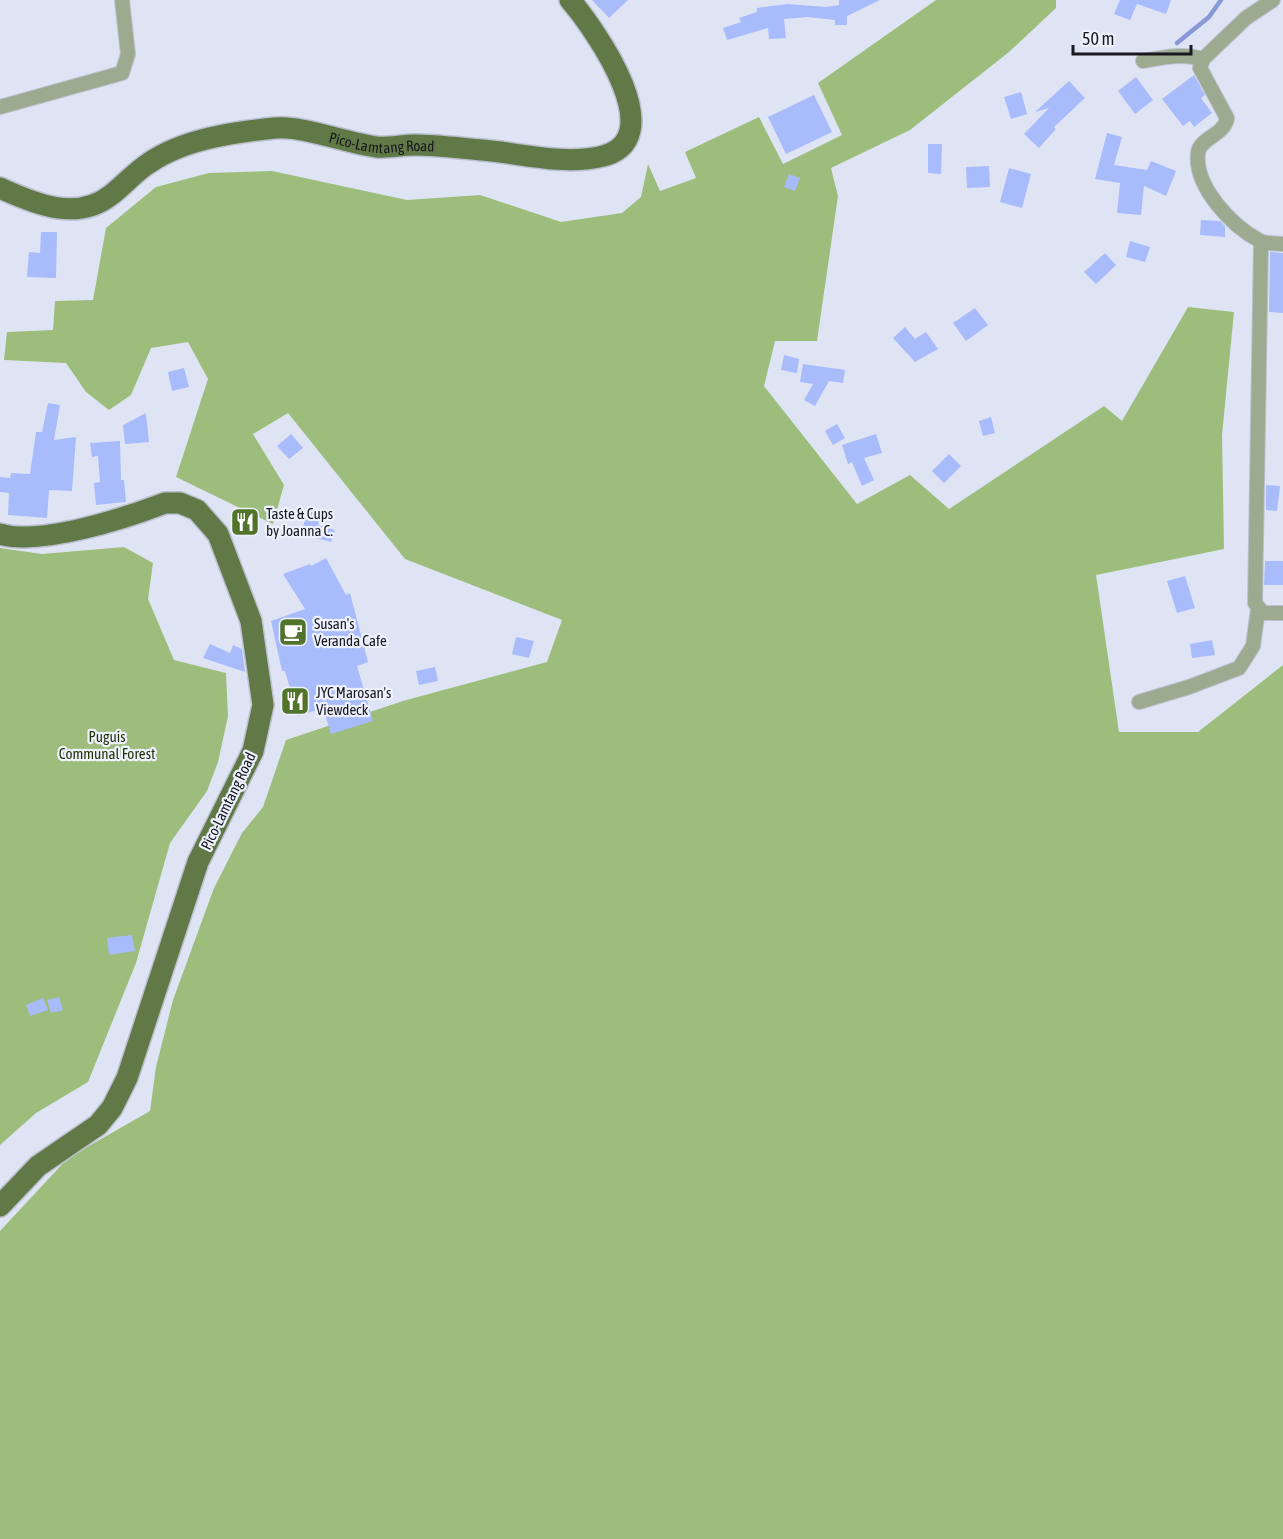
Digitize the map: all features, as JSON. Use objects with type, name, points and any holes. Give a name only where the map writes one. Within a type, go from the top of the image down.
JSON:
[{"type":"main road","name":"Pico-Lamtang Road","points":[[0,189],[50,206],[71,210],[88,208],[109,197],[149,163],[177,148],[224,136],[278,128],[378,147],[415,145],[584,159],[611,154],[623,143],[630,129],[628,98],[611,57],[570,0]]},
{"type":"main road","name":"Pico-Lamtang Road","points":[[0,534],[10,537],[52,535],[165,503],[180,503],[197,510],[218,534],[251,621],[263,705],[253,751],[198,862],[128,1078],[111,1108],[98,1125],[38,1166],[0,1206]]},
{"type":"street","points":[[0,107],[122,73],[128,54],[122,0]]},
{"type":"street","points":[[1273,0],[1246,18],[1203,59],[1200,68],[1227,118],[1224,127],[1198,150],[1206,189],[1214,203],[1261,242],[1283,244]]},
{"type":"street","points":[[1143,61],[1180,55],[1203,59]]},
{"type":"street","points":[[1139,702],[1189,687],[1239,668],[1253,646],[1258,609],[1254,594],[1261,242]]},
{"type":"street","points":[[1258,609],[1263,613],[1283,613]]},
{"type":"green space","points":[[936,0],[1056,0],[1056,8],[1009,52],[910,130],[831,168],[838,196],[817,341],[775,341],[764,386],[857,504],[910,475],[949,509],[1104,406],[1122,421],[1188,307],[1234,312],[1222,435],[1224,549],[1096,575],[1119,732],[1198,732],[1283,665],[1283,1539],[0,1539],[0,1231],[68,1158],[150,1111],[156,1067],[173,1000],[214,888],[242,833],[263,807],[286,740],[403,701],[547,662],[562,620],[405,559],[288,413],[253,434],[284,485],[273,524],[176,477],[208,379],[188,342],[151,348],[131,395],[109,410],[86,392],[66,363],[4,360],[7,332],[53,330],[55,301],[93,300],[106,228],[156,187],[209,173],[272,171],[407,200],[480,195],[561,222],[622,213],[641,197],[648,164],[660,191],[696,178],[685,152],[759,117],[783,164],[842,135],[818,83]]},
{"type":"green space","name":"Puguis Communal Forest","points":[[124,547],[153,563],[148,599],[174,660],[226,673],[228,716],[218,762],[207,791],[170,843],[136,963],[88,1082],[36,1113],[0,1145],[0,548],[42,554]]},
{"type":"building","points":[[592,0],[628,0],[609,18]]},
{"type":"building","points":[[839,0],[880,0],[847,16],[847,25],[835,25],[835,20],[807,17],[784,19],[786,38],[769,39],[768,28],[727,40],[723,28],[741,22],[739,18],[757,12],[757,8],[787,4],[826,7],[839,5]]},
{"type":"building","points":[[1120,0],[1171,0],[1166,14],[1137,4],[1130,20],[1114,14]]},
{"type":"building","points":[[1194,75],[1205,95],[1201,98],[1212,113],[1194,127],[1190,121],[1183,126],[1162,99]]},
{"type":"building","points":[[1136,77],[1153,100],[1135,114],[1118,91]]},
{"type":"building","points":[[1069,81],[1085,98],[1054,127],[1056,129],[1039,148],[1024,134],[1049,108],[1035,112]]},
{"type":"building","points":[[1021,92],[1027,114],[1011,119],[1004,97]]},
{"type":"building","points":[[814,95],[832,132],[786,154],[768,117]]},
{"type":"building","points":[[1107,133],[1122,137],[1114,165],[1147,170],[1151,161],[1176,171],[1166,196],[1144,186],[1141,215],[1117,213],[1120,183],[1095,179]]},
{"type":"building","points":[[928,144],[942,144],[941,174],[928,173]]},
{"type":"building","points":[[989,166],[990,187],[967,188],[966,167]]},
{"type":"building","points":[[1009,168],[1031,174],[1022,208],[1000,202]]},
{"type":"building","points":[[789,174],[800,178],[795,191],[784,187]]},
{"type":"building","points":[[1201,220],[1220,221],[1225,226],[1225,237],[1200,235]]},
{"type":"building","points":[[41,232],[57,232],[56,278],[27,277],[29,252],[40,253]]},
{"type":"building","points":[[1130,241],[1150,247],[1145,262],[1126,257]]},
{"type":"building","points":[[1270,252],[1283,253],[1283,313],[1269,312]]},
{"type":"building","points":[[1105,253],[1116,265],[1096,284],[1084,272]]},
{"type":"building","points":[[975,308],[988,325],[966,341],[953,323]]},
{"type":"building","points":[[905,327],[915,339],[926,332],[938,349],[915,362],[893,338]]},
{"type":"building","points":[[784,355],[799,359],[797,373],[781,370]]},
{"type":"building","points":[[803,364],[845,370],[843,383],[829,381],[815,406],[804,400],[813,384],[800,382]]},
{"type":"building","points":[[184,368],[189,387],[172,391],[168,372]]},
{"type":"building","points":[[48,403],[60,405],[54,440],[76,437],[72,491],[49,490],[47,518],[8,515],[9,493],[0,492],[0,477],[10,478],[11,473],[30,474],[36,432],[42,432]]},
{"type":"building","points":[[146,413],[149,442],[125,444],[123,425]]},
{"type":"building","points":[[991,417],[995,433],[983,436],[979,421]]},
{"type":"building","points":[[837,424],[845,438],[833,445],[825,431]]},
{"type":"building","points":[[291,434],[303,448],[289,459],[277,446]]},
{"type":"building","points":[[876,434],[882,453],[864,458],[874,480],[862,486],[852,462],[848,464],[842,445]]},
{"type":"building","points":[[120,441],[121,480],[124,480],[126,502],[96,505],[94,483],[100,482],[98,456],[92,457],[90,443]]},
{"type":"building","points":[[949,454],[961,466],[944,483],[932,471]]},
{"type":"building","points":[[1266,485],[1280,486],[1277,511],[1266,510]]},
{"type":"building","points":[[308,510],[321,514],[318,525],[335,530],[331,542],[301,534]]},
{"type":"building","points":[[326,558],[346,595],[350,593],[368,662],[357,666],[373,721],[331,734],[323,708],[298,716],[285,671],[282,671],[271,621],[305,609],[283,574],[310,564],[311,566]]},
{"type":"building","points":[[1265,561],[1283,561],[1283,585],[1264,585]]},
{"type":"building","points":[[1185,576],[1195,608],[1177,613],[1167,581]]},
{"type":"building","points":[[516,637],[534,641],[529,658],[512,654]]},
{"type":"building","points":[[1212,640],[1215,655],[1192,658],[1190,644]]},
{"type":"building","points":[[210,644],[230,653],[233,645],[242,649],[245,672],[203,658]]},
{"type":"building","points":[[435,667],[438,681],[419,685],[416,671]]},
{"type":"building","points":[[132,935],[135,951],[109,955],[107,938]]},
{"type":"building","points":[[59,997],[63,1010],[51,1013],[47,1000]]},
{"type":"building","points":[[43,998],[48,1010],[30,1016],[26,1005]]},
{"type":"waterway","points":[[1177,43],[1209,17],[1221,0]]},
{"type":"place","name":"Taste & Cups by Joanna C.","points":[[245,522]]},
{"type":"place","name":"Susan's Veranda Cafe","points":[[293,632]]},
{"type":"place","name":"JYC Marosan's Viewdeck","points":[[295,701]]}]
